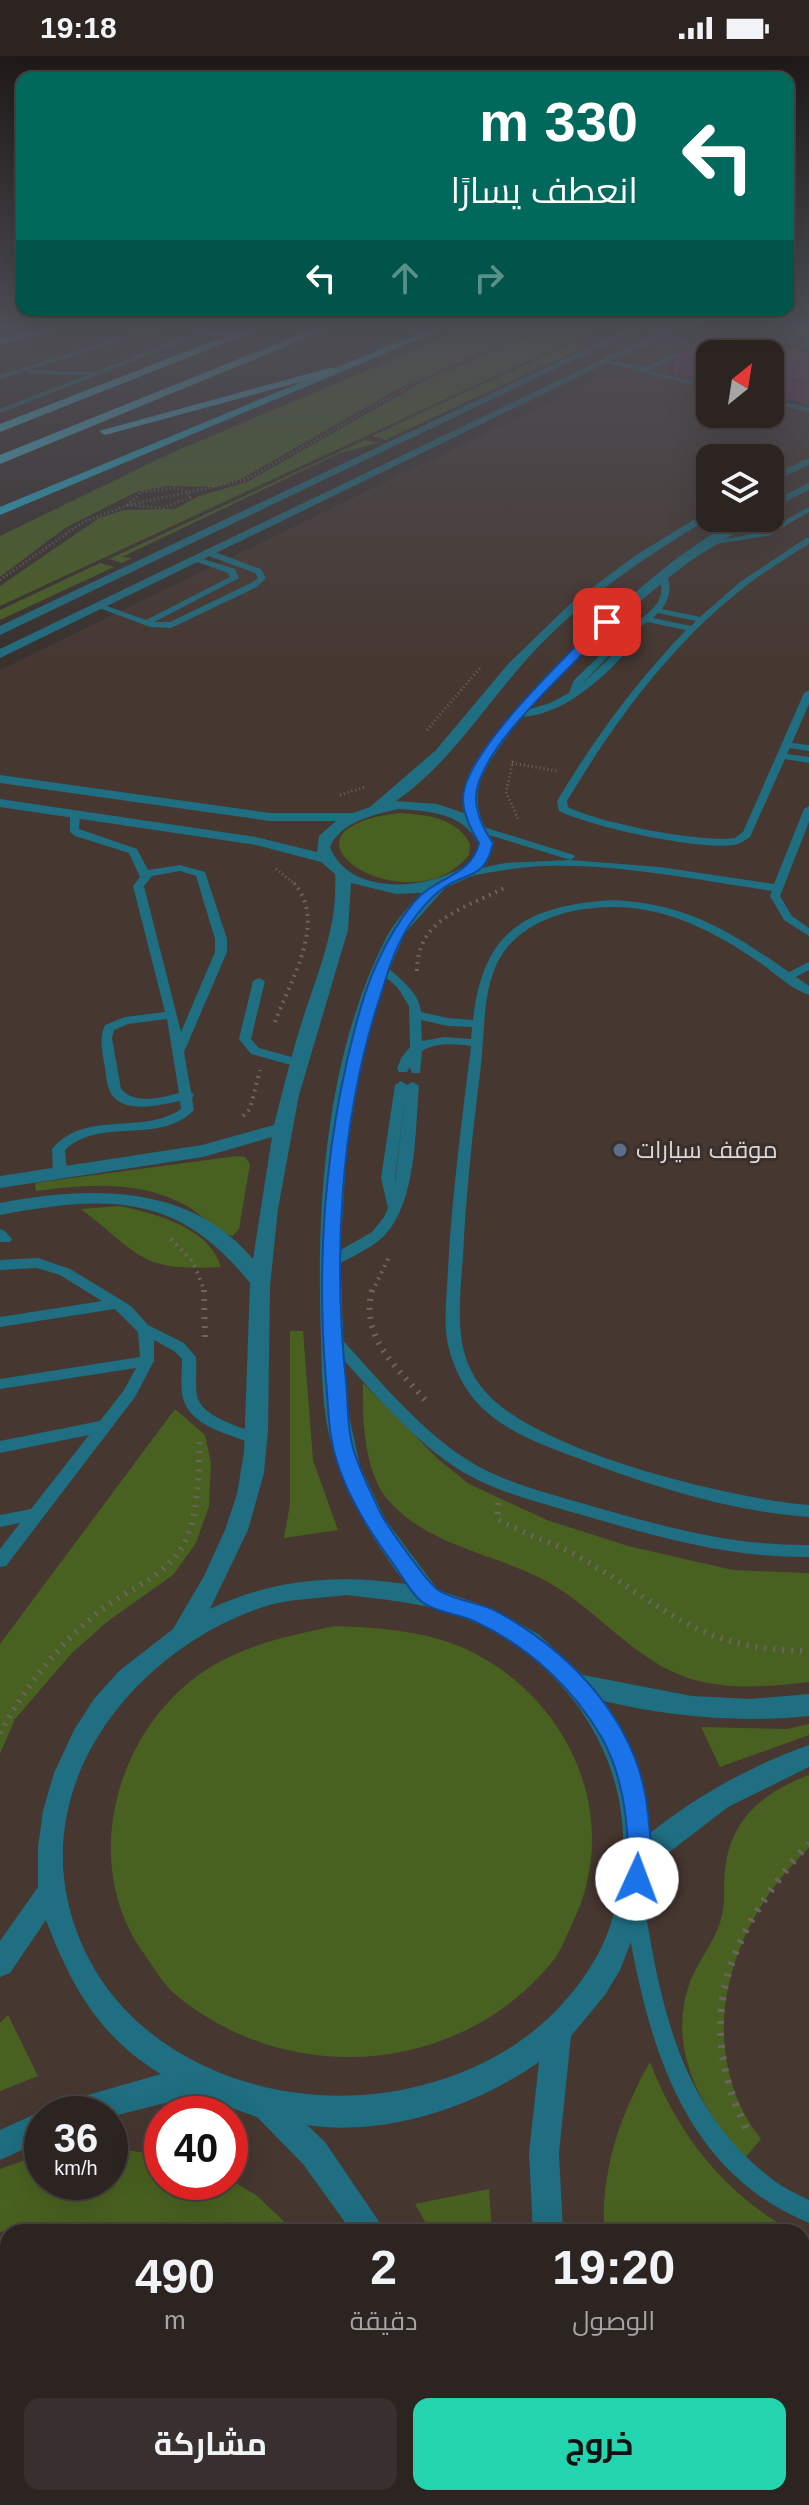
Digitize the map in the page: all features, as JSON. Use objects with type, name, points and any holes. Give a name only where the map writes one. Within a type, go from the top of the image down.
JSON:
[{"type":"highway","points":[[0,460],[38,444]]},
{"type":"highway","points":[[14,454],[51,444]]},
{"type":"highway","points":[[2,518],[60,497],[82,477],[159,444]]},
{"type":"street","points":[[0,631],[393,444]]},
{"type":"street","points":[[0,654],[434,444]]},
{"type":"street","points":[[784,473],[809,461]]},
{"type":"street","points":[[784,499],[809,486]]},
{"type":"street","points":[[184,1631],[213,1584],[234,1538],[248,1493],[257,1439],[261,1283],[271,1189],[298,1063],[342,929],[336,866],[325,840],[330,831],[350,817],[377,808],[424,774],[535,643],[571,610],[608,580],[696,522]]},
{"type":"street","points":[[0,803],[256,841],[336,866],[387,887],[439,885],[476,868],[486,852],[486,843],[476,827],[470,797],[472,783],[520,715],[577,651],[663,576],[727,532]]},
{"type":"street","points":[[0,779],[270,817],[350,817]]},
{"type":"street","points":[[377,808],[432,808],[461,817],[476,827]]},
{"type":"street","points":[[429,1596],[373,1520],[355,1482],[338,1418],[331,1337],[330,1262],[335,1175],[347,1095],[364,1024],[382,968],[405,920],[439,885]]},
{"type":"street","points":[[0,1182],[203,1151],[284,1128]]},
{"type":"street","points":[[0,1209],[75,1197],[114,1198],[152,1204],[186,1216],[215,1233],[261,1283]]},
{"type":"street","points":[[346,1586],[429,1596],[485,1616],[535,1645],[577,1684],[613,1735],[635,1795],[640,1859],[634,1899],[622,1938],[601,1979],[534,2051],[469,2088],[395,2110],[318,2115],[243,2100],[180,2073],[121,2027],[78,1969],[54,1905],[50,1839],[63,1776],[91,1718],[133,1670],[184,1631],[262,1598],[346,1586]]},
{"type":"street","points":[[577,1684],[634,1698],[691,1707],[748,1710],[809,1705]]},
{"type":"street","points":[[640,1859],[680,1822],[725,1792],[809,1756]]},
{"type":"street","points":[[0,1964],[53,1888]]},
{"type":"street","points":[[548,2224],[544,2153],[557,2029]]},
{"type":"street","points":[[128,2097],[197,2080]]},
{"type":"street","points":[[266,2105],[314,2153],[365,2224]]},
{"type":"street","points":[[0,2145],[24,2134]]},
{"type":"lane","points":[[709,543],[755,536],[809,506]]},
{"type":"lane","points":[[809,540],[743,584],[694,629],[632,697],[577,774],[562,801],[563,809],[573,816],[728,842],[747,835],[809,693]]},
{"type":"lane","points":[[98,606],[146,623],[179,623],[262,578],[258,571],[209,553]]},
{"type":"lane","points":[[146,623],[235,578],[232,571],[197,559]]},
{"type":"lane","points":[[628,631],[656,610],[667,590],[663,576]]},
{"type":"lane","points":[[656,610],[703,620]]},
{"type":"lane","points":[[647,619],[694,629]]},
{"type":"lane","points":[[639,635],[647,619]]},
{"type":"lane","points":[[572,697],[577,682],[616,643]]},
{"type":"lane","points":[[520,715],[572,697],[590,685],[627,646]]},
{"type":"lane","points":[[787,745],[809,748]]},
{"type":"lane","points":[[782,756],[809,760]]},
{"type":"lane","points":[[809,810],[776,888],[782,911],[809,933]]},
{"type":"lane","points":[[75,814],[74,830],[133,851],[145,876]]},
{"type":"lane","points":[[476,827],[594,863]]},
{"type":"lane","points":[[466,874],[525,863],[594,863],[776,888]]},
{"type":"lane","points":[[60,1171],[58,1149],[68,1139],[86,1133],[178,1118],[188,1110],[188,1095],[179,1051],[172,1015],[138,886],[145,876],[180,868],[201,874],[221,939],[221,952],[179,1051]]},
{"type":"lane","points":[[808,990],[722,934],[685,916],[634,905],[581,907],[538,921],[499,951],[488,978],[479,1024],[458,1193],[454,1341],[470,1384],[497,1413],[526,1432],[716,1496],[773,1508],[809,1511]]},
{"type":"lane","points":[[787,978],[809,965]]},
{"type":"lane","points":[[382,968],[410,996],[417,1015],[410,1069]]},
{"type":"lane","points":[[259,981],[245,1039],[255,1051],[298,1063]]},
{"type":"lane","points":[[172,1015],[125,1021],[109,1028],[106,1038],[115,1090],[124,1099],[135,1102],[188,1095]]},
{"type":"lane","points":[[417,1015],[439,1021],[479,1024]]},
{"type":"lane","points":[[414,1048],[444,1041],[477,1043]]},
{"type":"lane","points":[[330,1262],[376,1237],[385,1228],[400,1185],[407,1086]]},
{"type":"lane","points":[[0,1265],[24,1262],[52,1266],[118,1304],[143,1328],[179,1347],[189,1357],[190,1398],[202,1415],[257,1439]]},
{"type":"lane","points":[[0,1322],[118,1304]]},
{"type":"lane","points":[[0,1561],[136,1385],[147,1361],[143,1328]]},
{"type":"lane","points":[[331,1337],[439,1447],[508,1487],[697,1543],[738,1550],[809,1551]]},
{"type":"lane","points":[[0,1384],[147,1361]]},
{"type":"lane","points":[[0,1447],[105,1426]]},
{"type":"lane","points":[[0,1521],[37,1514]]},
{"type":"lane","points":[[634,1899],[655,2011],[695,2115],[740,2167],[767,2189],[809,2212]]},
{"type":"path","points":[[0,580],[72,527],[128,505],[191,493],[254,476],[307,444]]},
{"type":"path","points":[[128,505],[136,495],[149,490],[174,488],[191,493]]},
{"type":"path","points":[[128,505],[148,509],[172,507],[188,499],[191,493]]},
{"type":"path","points":[[425,734],[490,658]]},
{"type":"path","points":[[516,755],[504,796],[506,805],[524,828]]},
{"type":"path","points":[[512,763],[577,774]]},
{"type":"path","points":[[336,796],[371,784]]},
{"type":"path","points":[[439,1021],[438,999],[417,970],[419,952],[454,910],[508,885]]},
{"type":"path","points":[[397,1247],[374,1280],[371,1332],[375,1342],[430,1407]]},
{"type":"path","points":[[508,1487],[496,1509],[497,1519],[578,1557],[679,1625],[738,1647],[780,1653],[809,1651]]},
{"type":"path","points":[[752,2138],[725,2084],[717,2050],[720,1995],[748,1927],[770,1889],[809,1843]]},
{"type":"shaded area","points":[[463,444],[696,444],[696,532],[784,532],[784,444],[809,444],[809,2224],[0,2224],[0,670]]},
{"type":"green space","points":[[192,444],[301,444],[241,479],[215,487],[167,486],[136,492],[65,528],[0,577],[0,536]]},
{"type":"green space","points":[[313,444],[348,444],[0,606],[0,586],[99,518],[124,510],[175,509],[199,496],[247,482]]},
{"type":"green space","points":[[356,444],[373,444],[340,453],[122,557],[132,558],[122,563],[109,559]]},
{"type":"green space","points":[[100,563],[114,567],[0,620],[0,610]]},
{"type":"green space","points":[[400,813],[449,823],[470,844],[469,855],[443,875],[413,882],[383,879],[358,868],[342,853],[341,837],[358,823]]},
{"type":"green space","points":[[245,1157],[250,1164],[239,1229],[233,1236],[222,1232],[187,1206],[151,1192],[113,1186],[36,1191],[35,1183]]},
{"type":"green space","points":[[120,1206],[180,1224],[205,1242],[215,1253],[221,1267],[194,1268],[156,1263],[142,1257],[81,1209]]},
{"type":"green space","points":[[290,1331],[303,1331],[313,1460],[338,1530],[284,1538],[290,1504]]},
{"type":"green space","points":[[363,1383],[438,1459],[469,1484],[547,1520],[628,1546],[733,1570],[809,1573],[809,1682],[739,1686],[687,1678],[639,1651],[548,1582],[423,1529],[388,1500],[374,1475],[364,1428]]},
{"type":"green space","points":[[175,1409],[205,1435],[211,1463],[209,1506],[196,1543],[173,1575],[108,1621],[72,1653],[15,1719],[0,1754],[0,1644]]},
{"type":"green space","points":[[335,1626],[390,1630],[442,1640],[476,1654],[510,1676],[539,1704],[563,1736],[580,1771],[589,1808],[592,1847],[586,1886],[561,1949],[552,1962],[514,2000],[470,2028],[422,2047],[371,2056],[320,2055],[269,2045],[220,2025],[167,1986],[125,1920],[114,1883],[111,1844],[116,1805],[127,1767],[146,1732],[170,1700],[200,1674],[232,1656],[265,1643]]},
{"type":"green space","points":[[809,1724],[809,1735],[720,1767],[701,1727],[787,1729]]},
{"type":"green space","points":[[809,1775],[809,1848],[781,1878],[758,1912],[740,1948],[728,1987],[724,2026],[727,2065],[739,2103],[761,2139],[745,2158],[715,2120],[693,2078],[682,2033],[683,2009],[692,1976],[721,1919],[725,1870],[734,1836],[742,1822],[764,1799]]},
{"type":"green space","points":[[8,2015],[38,2076],[0,2091],[0,2023]]},
{"type":"green space","points":[[650,2062],[674,2114],[706,2160],[745,2199],[780,2224],[604,2224],[609,2165],[630,2102]]},
{"type":"green space","points":[[128,2150],[144,2153],[144,2200],[248,2200],[248,2190],[287,2224],[0,2224],[0,2169],[24,2160],[24,2200],[128,2200]]},
{"type":"green space","points":[[489,2189],[491,2224],[426,2224],[415,2204]]},
{"type":"place","name":"موقف سيارات","points":[[620,1150]]},
{"type":"route","points":[[607,622],[547,682],[479,769],[470,797],[475,826],[486,843],[482,860],[466,874],[439,885],[421,903],[405,920],[384,961],[364,1024],[347,1095],[335,1175],[330,1324],[342,1444],[373,1520],[398,1558],[429,1596],[485,1616],[535,1645],[577,1684],[613,1735],[635,1795],[640,1859],[637,1879]]}]
